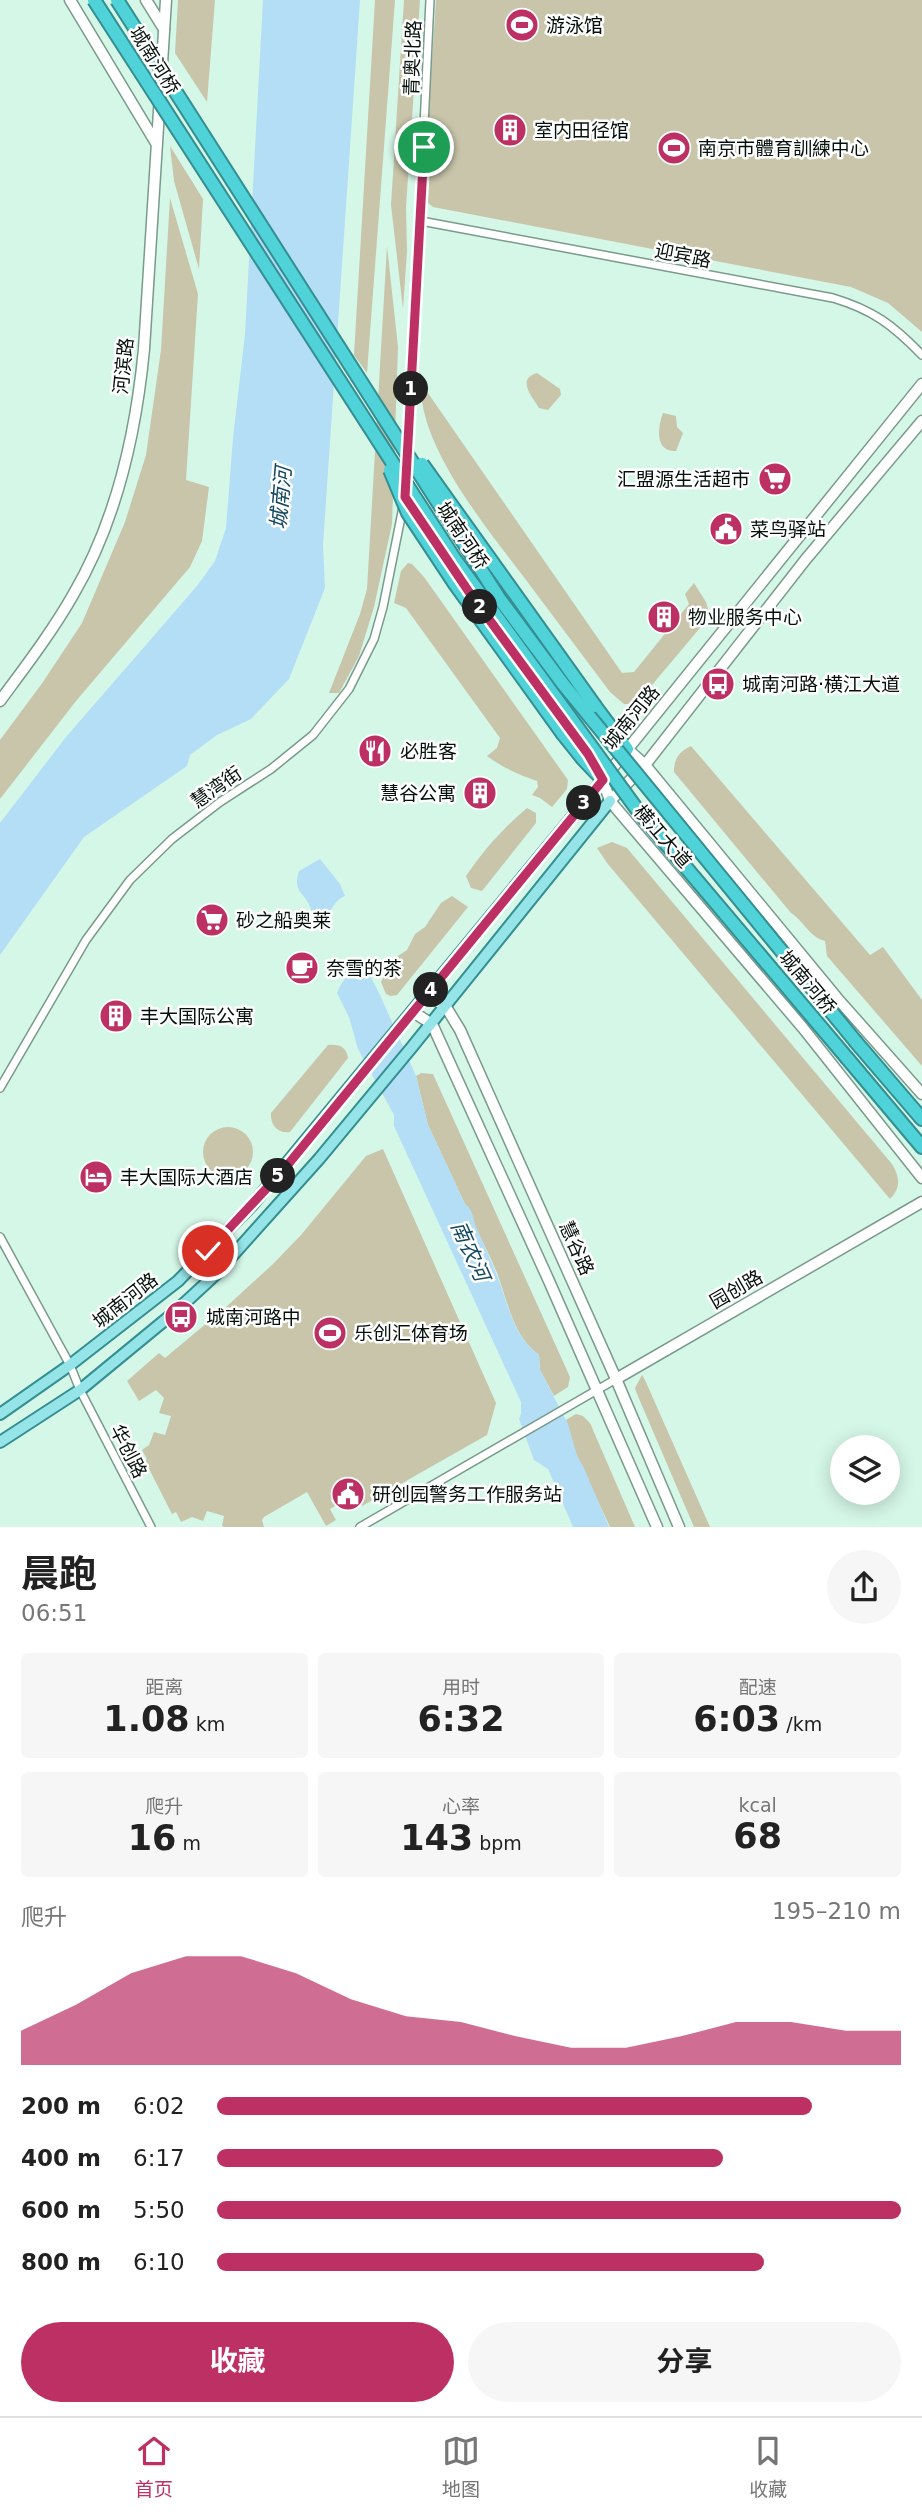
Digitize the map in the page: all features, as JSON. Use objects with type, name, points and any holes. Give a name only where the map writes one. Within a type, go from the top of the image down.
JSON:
[{"type":"highway","name":"城南河桥","points":[[94,0],[454,558],[639,812],[922,1147]]},
{"type":"highway","name":"城南河桥","points":[[117,0],[499,598],[563,684],[922,1119]]},
{"type":"highway","points":[[382,415],[438,484],[485,555],[627,749]]},
{"type":"highway","points":[[379,444],[408,513],[454,584],[583,760],[603,780]]},
{"type":"main road","name":"城南河路","points":[[0,1414],[142,1310],[178,1281],[208,1251],[281,1173],[603,780]]},
{"type":"main road","name":"城南河路","points":[[0,1442],[80,1390],[176,1311],[216,1274],[319,1159],[432,1024],[610,801]]},
{"type":"street","points":[[70,0],[157,143]]},
{"type":"street","points":[[146,0],[164,29]]},
{"type":"street","name":"河滨路","points":[[0,701],[75,594],[103,530],[120,480],[140,389],[166,0]]},
{"type":"street","name":"青奥北路","points":[[409,453],[430,0]]},
{"type":"street","name":"迎宾路","points":[[421,221],[833,298],[884,319],[922,355]]},
{"type":"street","name":"城南河路","points":[[603,780],[922,384]]},
{"type":"street","name":"城南河路","points":[[610,801],[645,765],[806,559],[922,421]]},
{"type":"street","name":"慧湾街","points":[[0,1088],[86,940],[130,880],[172,839],[220,802],[271,769],[313,735],[349,689],[374,639],[383,607],[405,497],[409,453]]},
{"type":"street","name":"横江大道","points":[[409,453],[531,629],[592,711],[645,765],[837,998],[922,1094]]},
{"type":"street","name":"横江大道","points":[[405,497],[469,592],[588,754],[603,780],[610,801],[803,1028],[922,1178]]},
{"type":"street","name":"慧谷路","points":[[427,994],[446,1007],[460,1030],[616,1380],[678,1527]]},
{"type":"street","points":[[413,1012],[432,1024]]},
{"type":"street","name":"慧谷路","points":[[432,1024],[657,1527]]},
{"type":"street","name":"园创路","points":[[372,1524],[523,1431],[922,1202]]},
{"type":"street","points":[[0,1237],[70,1365]]},
{"type":"street","name":"华创路","points":[[70,1365],[80,1390],[151,1527]]},
{"type":"street","points":[[360,1527],[372,1524]]},
{"type":"shaded area","points":[[178,0],[215,0],[207,102],[175,53]]},
{"type":"shaded area","points":[[375,0],[395,0],[367,373],[354,355]]},
{"type":"shaded area","points":[[404,0],[420,0],[406,207],[407,251],[403,309],[391,205]]},
{"type":"shaded area","name":"南京市體育訓練中心","points":[[436,0],[922,0],[922,332],[888,303],[851,287],[433,207],[423,194]]},
{"type":"shaded area","points":[[170,146],[203,199],[199,269],[174,181]]},
{"type":"shaded area","points":[[170,198],[198,294],[186,480],[209,487],[202,541],[190,567],[76,701],[0,799],[0,740],[82,623],[125,522],[146,455],[161,350]]},
{"type":"shaded area","points":[[387,246],[398,347],[392,524],[374,607],[359,656],[339,693],[329,693],[367,589]]},
{"type":"shaded area","points":[[537,373],[560,389],[561,395],[548,410],[539,408],[527,388],[527,379]]},
{"type":"shaded area","points":[[421,383],[622,673],[634,672],[689,604],[685,594],[694,583],[706,602],[710,616],[636,704],[624,704],[610,692],[458,487],[431,433],[423,408]]},
{"type":"shaded area","points":[[663,413],[676,416],[677,427],[683,433],[676,451],[669,450],[661,443],[659,431]]},
{"type":"shaded area","points":[[408,563],[424,577],[568,780],[567,789],[552,807],[532,795],[538,787],[537,781],[498,764],[487,756],[497,748],[500,738],[406,608],[394,603],[401,571]]},
{"type":"shaded area","points":[[691,746],[870,955],[883,947],[922,1000],[922,1066],[827,956],[825,941],[815,936],[791,913],[674,772],[678,756]]},
{"type":"shaded area","points":[[527,808],[536,813],[536,823],[482,891],[471,888],[466,876],[494,840]]},
{"type":"shaded area","points":[[612,842],[627,848],[892,1164],[898,1182],[890,1199],[607,863],[597,848]]},
{"type":"shaded area","points":[[452,896],[468,907],[397,995],[386,994],[381,982],[389,966],[407,950],[415,934],[425,927],[441,903]]},
{"type":"shaded area","points":[[328,1045],[342,1047],[348,1058],[290,1132],[278,1130],[272,1121],[271,1113]]},
{"type":"shaded area","points":[[421,1073],[433,1074],[570,1377],[568,1387],[554,1396],[540,1370],[539,1355],[517,1328],[471,1212],[428,1125],[416,1076]]},
{"type":"shaded area","points":[[228,1127],[246,1134],[253,1152],[246,1170],[228,1177],[210,1170],[203,1152],[210,1134]]},
{"type":"shaded area","name":"乐创汇体育场","points":[[383,1149],[496,1403],[487,1435],[362,1506],[361,1485],[342,1486],[331,1501],[335,1506],[330,1509],[336,1520],[326,1526],[307,1492],[264,1517],[264,1527],[224,1527],[224,1516],[207,1511],[203,1521],[192,1517],[181,1522],[176,1512],[172,1514],[142,1450],[149,1445],[154,1432],[165,1435],[171,1416],[159,1413],[164,1398],[156,1390],[139,1401],[127,1381],[159,1353],[165,1358],[226,1307],[301,1235],[366,1156]]},
{"type":"shaded area","points":[[642,1375],[710,1527],[694,1527],[637,1394],[635,1388]]},
{"type":"shaded area","points":[[576,1414],[583,1416],[590,1423],[635,1527],[610,1527],[577,1456],[566,1420]]},
{"type":"water","name":"城南河","points":[[263,0],[360,0],[323,545],[325,588],[289,679],[251,719],[217,735],[190,755],[187,766],[84,837],[0,955],[0,823],[66,737],[197,586],[215,561],[226,528],[245,334]]},
{"type":"water","points":[[320,859],[340,884],[345,896],[339,899],[322,922],[311,927],[311,909],[298,888],[297,878],[299,871]]},
{"type":"water","name":"南农河","points":[[362,960],[416,1076],[428,1125],[471,1212],[512,1318],[523,1338],[539,1355],[540,1370],[568,1424],[577,1456],[609,1527],[573,1527],[548,1469],[534,1460],[519,1419],[521,1402],[394,1126],[394,1115],[358,1049],[349,1017],[337,993],[344,980]]},
{"type":"place","name":"游泳馆","points":[[522,25]]},
{"type":"place","name":"室内田径馆","points":[[510,130]]},
{"type":"place","name":"南京市體育訓練中心","points":[[674,148]]},
{"type":"place","name":"汇盟源生活超市","points":[[775,479]]},
{"type":"place","name":"菜鸟驿站","points":[[726,529]]},
{"type":"place","name":"物业服务中心","points":[[664,617]]},
{"type":"place","name":"城南河路·横江大道","points":[[718,684]]},
{"type":"place","name":"必胜客","points":[[375,751]]},
{"type":"place","name":"慧谷公寓","points":[[480,793]]},
{"type":"place","name":"砂之船奥莱","points":[[212,920]]},
{"type":"place","name":"奈雪的茶","points":[[302,968]]},
{"type":"place","name":"丰大国际公寓","points":[[116,1016]]},
{"type":"place","name":"丰大国际大酒店","points":[[96,1177]]},
{"type":"place","name":"城南河路中","points":[[181,1317]]},
{"type":"place","name":"乐创汇体育场","points":[[330,1333]]},
{"type":"place","name":"研创园警务工作服务站","points":[[348,1494]]},
{"type":"route","points":[[208,1251],[281,1173],[603,780],[588,754],[469,592],[405,497],[424,147]]}]
